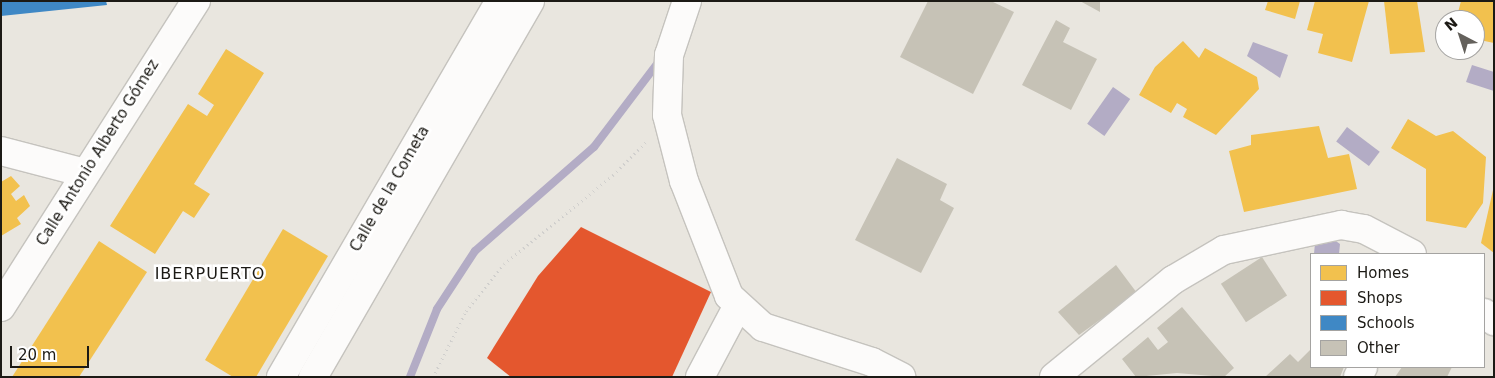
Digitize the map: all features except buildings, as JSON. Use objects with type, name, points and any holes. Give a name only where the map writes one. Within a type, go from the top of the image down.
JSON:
[{"type":"street","name":"Calle de la Cometa","points":[[280,377],[500,1]]},
{"type":"street","name":"Calle de la Cometa","points":[[313,377],[530,1]]},
{"type":"street","points":[[687,1],[669,55],[667,115],[684,181],[722,280],[737,306],[763,326],[901,377]]},
{"type":"street","name":"Calle Antonio Alberto Gómez","points":[[1,307],[192,3]]},
{"type":"street","points":[[1,151],[85,173]]},
{"type":"street","points":[[1054,377],[1172,280],[1224,250],[1341,225],[1364,229],[1410,253]]},
{"type":"street","points":[[700,377],[737,306]]},
{"type":"street","points":[[846,356],[865,377]]},
{"type":"path","points":[[433,377],[466,311],[504,264],[613,175],[667,115]]},
{"type":"shaded area","points":[[1253,42],[1288,55],[1280,78],[1247,56]]},
{"type":"shaded area","points":[[1472,65],[1494,72],[1494,91],[1466,82]]},
{"type":"shaded area","points":[[1113,87],[1130,99],[1104,136],[1087,124]]},
{"type":"shaded area","points":[[1347,127],[1380,152],[1369,166],[1336,141]]},
{"type":"shaded area","points":[[1333,239],[1340,244],[1339,253],[1314,253],[1315,243]]},
{"type":"waterway","points":[[410,377],[437,309],[475,251],[594,147],[660,60]]},
{"type":"district","name":"IBERPUERTO","points":[[210,274]]}]
